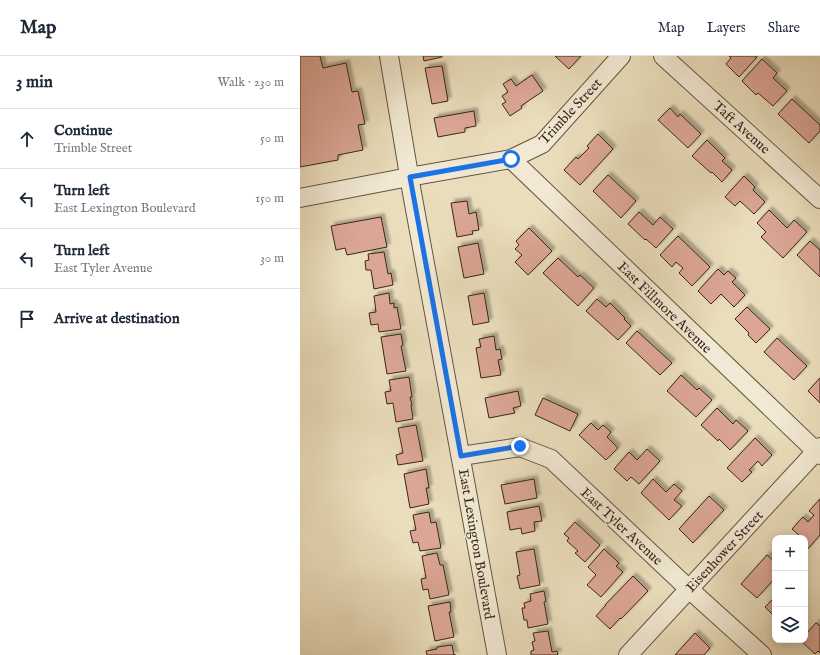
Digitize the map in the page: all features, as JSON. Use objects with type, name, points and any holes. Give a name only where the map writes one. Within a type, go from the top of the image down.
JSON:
[{"type":"street","name":"East Lexington Boulevard","points":[[389,56],[498,655]]},
{"type":"street","name":"Trimble Street","points":[[300,198],[511,159],[542,144],[621,56]]},
{"type":"street","name":"Taft Avenue","points":[[663,56],[820,199]]},
{"type":"street","name":"East Fillmore Avenue","points":[[511,159],[819,451]]},
{"type":"street","name":"East Tyler Avenue","points":[[461,456],[520,446],[551,459],[690,590],[762,655]]},
{"type":"street","name":"Eisenhower Street","points":[[628,655],[819,451]]},
{"type":"building","points":[[300,56],[320,56],[323,68],[346,63],[352,92],[358,91],[365,124],[358,125],[363,150],[338,155],[338,160],[300,167]]},
{"type":"building","points":[[423,56],[442,56],[442,57],[424,61]]},
{"type":"building","points":[[555,56],[581,56],[569,69]]},
{"type":"building","points":[[729,56],[757,57],[739,77],[726,64],[731,58]]},
{"type":"building","points":[[762,59],[777,73],[773,78],[787,91],[773,106],[758,93],[756,95],[742,81]]},
{"type":"building","points":[[442,66],[448,101],[432,104],[425,68]]},
{"type":"building","points":[[532,75],[543,91],[521,106],[522,108],[510,116],[502,104],[506,102],[502,96],[508,92],[503,84],[511,79],[516,86]]},
{"type":"building","points":[[792,99],[820,125],[820,131],[809,143],[778,114]]},
{"type":"building","points":[[670,108],[678,117],[680,114],[701,134],[688,148],[658,120]]},
{"type":"building","points":[[474,111],[476,126],[465,128],[465,132],[438,137],[434,118]]},
{"type":"building","points":[[598,134],[613,149],[580,185],[564,170],[576,157],[578,159],[589,148],[587,146]]},
{"type":"building","points":[[707,140],[725,158],[722,161],[732,170],[722,182],[692,156]]},
{"type":"building","points":[[608,175],[636,201],[621,218],[593,191]]},
{"type":"building","points":[[744,176],[755,187],[753,190],[765,202],[754,214],[740,201],[735,206],[725,197]]},
{"type":"building","points":[[467,201],[469,214],[476,212],[479,230],[472,231],[473,234],[457,237],[451,203]]},
{"type":"building","points":[[769,210],[787,228],[794,220],[807,232],[783,258],[761,237],[766,232],[757,223]]},
{"type":"building","points":[[639,212],[653,225],[660,217],[673,229],[656,248],[628,224]]},
{"type":"building","points":[[381,217],[387,247],[347,255],[345,248],[336,250],[331,226]]},
{"type":"building","points":[[529,228],[552,251],[528,275],[515,262],[522,255],[515,249],[519,245],[516,241]]},
{"type":"building","points":[[678,236],[710,267],[692,286],[679,273],[683,268],[676,262],[672,267],[660,255]]},
{"type":"building","points":[[810,241],[820,250],[820,277],[797,255]]},
{"type":"building","points":[[478,243],[484,274],[464,278],[458,247]]},
{"type":"building","points":[[384,252],[388,274],[391,273],[393,285],[374,289],[371,270],[366,270],[365,261],[369,260],[368,254]]},
{"type":"building","points":[[558,258],[578,277],[580,275],[594,288],[578,306],[543,273]]},
{"type":"building","points":[[718,269],[724,275],[728,271],[736,278],[732,282],[745,295],[734,307],[721,294],[711,304],[698,291]]},
{"type":"building","points":[[389,293],[390,304],[394,303],[394,308],[397,307],[401,329],[379,332],[378,324],[371,325],[369,313],[376,312],[374,296]]},
{"type":"building","points":[[484,293],[489,322],[473,325],[468,296]]},
{"type":"building","points":[[597,299],[606,307],[610,303],[631,326],[618,340],[586,311]]},
{"type":"building","points":[[747,307],[770,329],[756,343],[748,335],[749,333],[735,319]]},
{"type":"building","points":[[637,331],[672,363],[660,375],[626,343]]},
{"type":"building","points":[[401,334],[403,345],[401,346],[406,371],[387,374],[381,337]]},
{"type":"building","points":[[494,336],[496,350],[500,349],[502,359],[498,360],[501,375],[481,378],[476,348],[481,347],[479,339]]},
{"type":"building","points":[[777,338],[807,366],[794,380],[764,352]]},
{"type":"building","points":[[681,375],[697,390],[699,388],[712,400],[696,417],[667,391]]},
{"type":"building","points":[[409,377],[413,419],[396,422],[393,403],[387,404],[385,392],[391,391],[389,380]]},
{"type":"building","points":[[820,378],[820,403],[808,391]]},
{"type":"building","points":[[518,391],[521,406],[513,408],[515,413],[489,418],[485,398]]},
{"type":"building","points":[[543,398],[578,414],[570,431],[535,415]]},
{"type":"building","points":[[717,408],[733,424],[736,420],[748,431],[730,450],[701,425]]},
{"type":"building","points":[[591,423],[598,430],[603,425],[611,432],[607,437],[618,448],[606,460],[579,435]]},
{"type":"building","points":[[416,425],[423,461],[398,465],[396,455],[403,453],[398,428]]},
{"type":"building","points":[[755,438],[772,455],[762,466],[758,461],[749,470],[752,472],[742,482],[727,468]]},
{"type":"building","points":[[647,449],[660,461],[639,484],[631,477],[627,481],[614,469],[629,452],[637,460]]},
{"type":"building","points":[[426,469],[429,488],[426,488],[429,504],[410,508],[404,474]]},
{"type":"building","points":[[534,479],[537,498],[505,504],[501,485]]},
{"type":"building","points":[[653,479],[666,492],[674,484],[682,491],[674,500],[682,506],[669,520],[641,493]]},
{"type":"building","points":[[709,496],[724,510],[693,543],[679,529]]},
{"type":"building","points":[[820,499],[820,535],[808,549],[808,535],[799,535],[792,529],[803,517],[808,522],[814,515],[809,511]]},
{"type":"building","points":[[539,506],[542,521],[534,522],[535,531],[522,534],[521,528],[510,530],[507,512]]},
{"type":"building","points":[[429,512],[431,523],[436,522],[441,548],[420,551],[418,542],[413,543],[410,531],[416,530],[413,515]]},
{"type":"building","points":[[575,522],[600,545],[585,562],[575,553],[578,551],[567,541],[569,538],[564,534]]},
{"type":"building","points":[[534,549],[540,585],[520,589],[517,576],[520,575],[516,552]]},
{"type":"building","points":[[604,549],[619,563],[616,566],[623,572],[601,597],[587,585],[596,575],[588,567]]},
{"type":"building","points":[[437,553],[440,565],[443,565],[449,595],[430,599],[428,589],[423,590],[421,579],[426,578],[422,556]]},
{"type":"building","points":[[767,555],[772,559],[772,581],[757,598],[741,584]]},
{"type":"building","points":[[633,576],[648,591],[610,629],[596,616]]},
{"type":"building","points":[[544,591],[546,601],[544,602],[548,624],[528,628],[527,620],[524,620],[522,608],[525,608],[524,603],[531,601],[530,594]]},
{"type":"building","points":[[772,600],[772,614],[765,607]]},
{"type":"building","points":[[450,602],[451,612],[449,612],[454,637],[435,641],[428,606]]},
{"type":"building","points":[[816,623],[820,626],[820,653],[818,651],[815,654],[803,643],[808,643],[808,632]]},
{"type":"building","points":[[548,631],[552,652],[557,651],[558,655],[531,655],[531,651],[534,650],[532,642],[535,641],[533,633]]},
{"type":"building","points":[[695,633],[710,648],[704,655],[675,655]]},
{"type":"building","points":[[452,645],[454,655],[427,655],[426,651],[437,649],[437,647]]},
{"type":"route","points":[[511,159],[410,177],[461,456],[520,446]]}]
